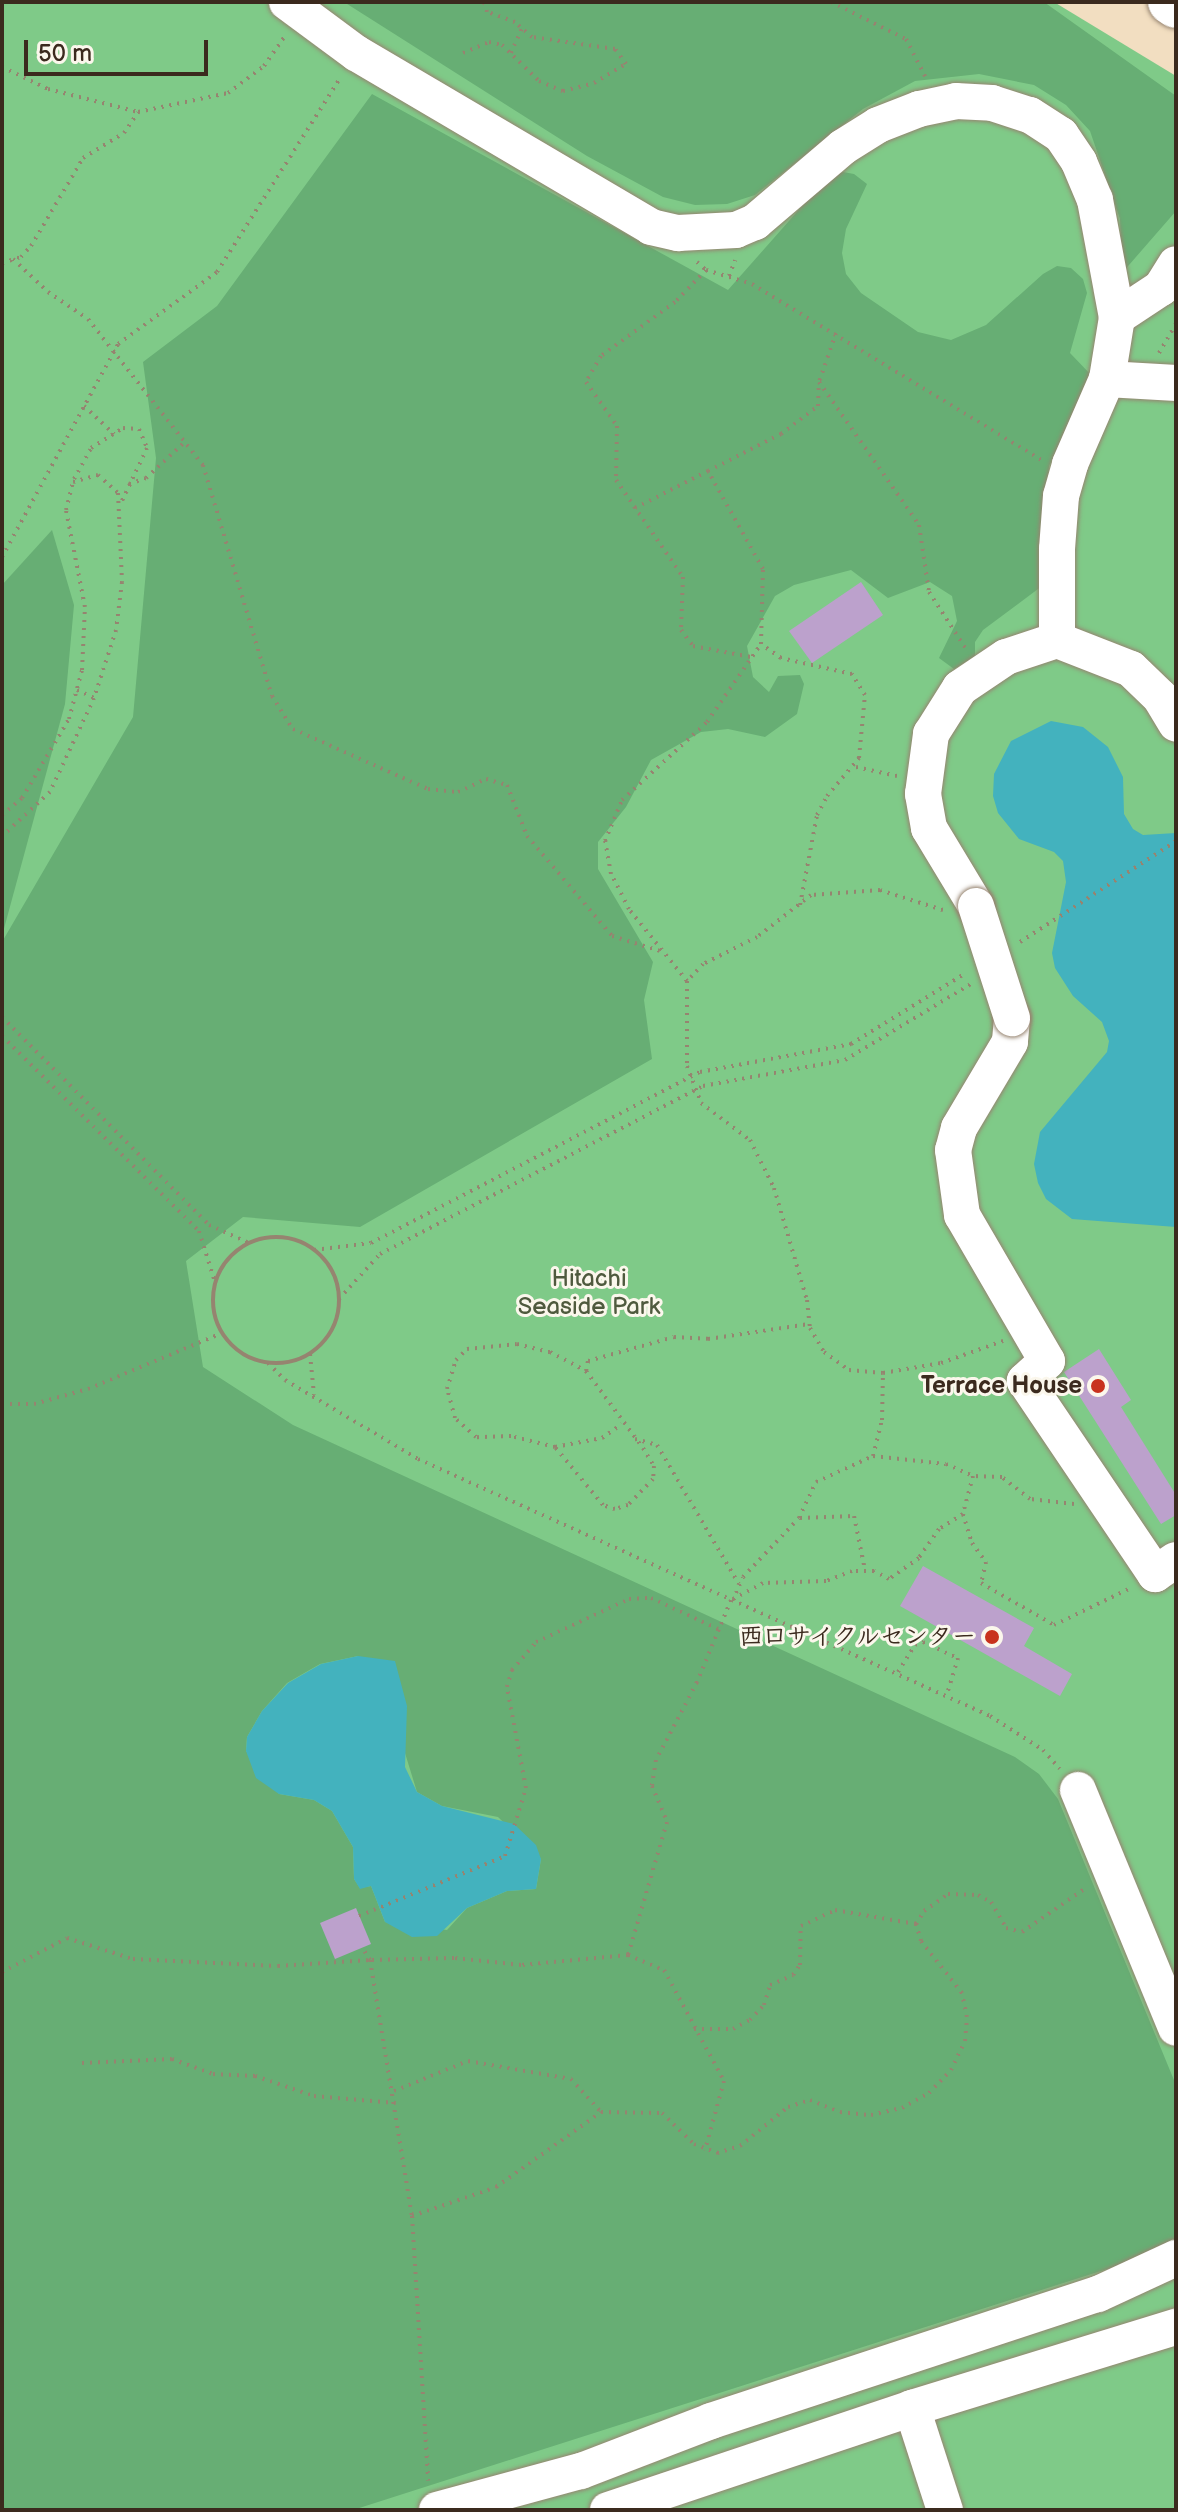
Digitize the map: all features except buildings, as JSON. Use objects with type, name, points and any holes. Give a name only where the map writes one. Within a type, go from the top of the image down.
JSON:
[{"type":"highway","points":[[1170,2],[1176,6]]},
{"type":"street","points":[[294,8],[356,53],[651,227],[678,233],[736,230],[755,222],[843,147],[878,125],[935,105],[992,103],[1030,115],[1061,135],[1095,200],[1117,317],[1107,379],[1067,475],[1057,549],[1057,640]]},
{"type":"street","points":[[1117,317],[1161,288],[1176,264]]},
{"type":"street","points":[[1107,379],[1176,383]]},
{"type":"street","points":[[1176,724],[1160,697],[1131,669],[1057,640],[1027,647],[980,671],[944,708],[923,766],[929,828],[973,900],[1012,1018],[1010,1042],[959,1128],[953,1150],[954,1188],[962,1215],[1047,1361],[1025,1381],[1155,1574],[1176,1560]]},
{"type":"street","points":[[1078,1790],[1176,2028]]},
{"type":"street","points":[[433,2502],[581,2471],[711,2421],[1098,2294],[1176,2258]]},
{"type":"street","points":[[608,2510],[912,2408],[1176,2327]]},
{"type":"street","points":[[912,2408],[945,2510]]},
{"type":"street","points":[[581,2471],[591,2510]]},
{"type":"path","points":[[463,53],[489,42],[511,53],[539,81],[563,91],[594,83],[626,64],[615,49],[583,40],[556,44],[487,12],[484,2]]},
{"type":"path","points":[[831,2],[906,39],[922,65],[935,105]]},
{"type":"path","points":[[2,67],[48,89],[138,112],[228,93],[264,66],[294,8]]},
{"type":"path","points":[[511,53],[522,28]]},
{"type":"path","points":[[2,557],[114,352],[217,272],[356,53]]},
{"type":"path","points":[[2,263],[13,259],[46,226],[83,158],[124,133],[138,112]]},
{"type":"path","points":[[651,227],[706,270],[752,284],[1067,475]]},
{"type":"path","points":[[13,259],[48,292],[88,319],[203,465],[226,531],[272,696],[293,729],[428,789],[458,792],[486,779],[507,785],[527,836],[612,936],[660,951]]},
{"type":"path","points":[[706,270],[675,302],[601,356],[586,382],[617,426],[616,480],[683,577],[681,630],[693,646],[751,657]]},
{"type":"path","points":[[635,508],[781,434],[818,406],[819,382],[836,333]]},
{"type":"path","points":[[819,382],[919,525],[929,592],[980,671]]},
{"type":"path","points":[[84,406],[114,434]]},
{"type":"path","points":[[2,815],[22,798],[69,719],[77,690],[85,607],[78,561],[68,540],[66,510],[73,482],[91,448],[114,434],[134,427],[146,437],[147,448],[119,509]]},
{"type":"path","points":[[128,485],[146,478],[186,441]]},
{"type":"path","points":[[708,471],[763,569],[761,644],[707,722],[622,800],[605,841],[611,874],[660,951],[687,981],[689,1077],[693,1092],[750,1140],[758,1155],[774,1188],[809,1324],[824,1352],[849,1370],[883,1373],[941,1363],[1006,1340]]},
{"type":"path","points":[[2,836],[50,792],[94,698],[116,630],[122,582],[118,493],[107,478],[89,474],[73,482]]},
{"type":"path","points":[[761,644],[781,658],[840,669],[858,679],[866,723],[856,767],[827,796],[817,815],[799,907]]},
{"type":"path","points":[[77,690],[94,698]]},
{"type":"path","points":[[856,767],[910,779]]},
{"type":"path","points":[[1022,941],[1176,841]]},
{"type":"path","points":[[687,981],[703,964],[757,937],[811,895],[848,889],[880,890],[946,910],[973,900]]},
{"type":"path","points":[[2,1017],[209,1225],[249,1243],[282,1238],[314,1250],[371,1243],[689,1077],[851,1044],[969,971]]},
{"type":"path","points":[[2,1036],[199,1231],[216,1284],[216,1317],[222,1333],[250,1358],[268,1363],[310,1354],[326,1340],[339,1299],[380,1254],[710,1083],[845,1060],[976,981]]},
{"type":"path","points":[[216,1284],[223,1267],[249,1243]]},
{"type":"path","points":[[314,1250],[332,1272],[339,1299]]},
{"type":"path","points":[[586,1371],[588,1361],[674,1337],[708,1339],[809,1324]]},
{"type":"path","points":[[2,1404],[34,1404],[88,1389],[222,1333]]},
{"type":"path","points":[[555,1447],[598,1500],[615,1509],[628,1505],[653,1479],[654,1466],[586,1371],[550,1352],[517,1344],[467,1349],[449,1374],[449,1404],[476,1437],[511,1436],[555,1447],[602,1438],[622,1424]]},
{"type":"path","points":[[310,1354],[314,1395]]},
{"type":"path","points":[[268,1363],[285,1380],[418,1459],[947,1695],[1043,1750],[1078,1790]]},
{"type":"path","points":[[873,1456],[882,1420],[883,1373]]},
{"type":"path","points":[[635,1439],[657,1445],[739,1584]]},
{"type":"path","points":[[628,1955],[667,1822],[652,1786],[656,1760],[697,1682],[739,1584],[799,1518],[816,1482],[873,1456],[946,1464],[973,1476],[1002,1477],[1030,1499],[1083,1502]]},
{"type":"path","points":[[973,1476],[963,1514],[972,1543],[986,1562],[981,1583],[1054,1625],[1136,1585]]},
{"type":"path","points":[[736,1593],[763,1583],[826,1581],[865,1570],[889,1579],[919,1558],[939,1529],[963,1514]]},
{"type":"path","points":[[799,1518],[854,1516],[865,1570]]},
{"type":"path","points":[[359,1916],[505,1856],[526,1788],[507,1687],[517,1662],[536,1642],[629,1599],[651,1598],[718,1629]]},
{"type":"path","points":[[898,1672],[915,1645],[923,1642],[958,1658],[947,1695]]},
{"type":"path","points":[[916,1924],[935,1900],[963,1892],[991,1902],[1006,1928],[1022,1932],[1112,1870]]},
{"type":"path","points":[[694,2029],[723,2031],[750,2020],[764,2005],[770,1985],[793,1975],[800,1965],[801,1926],[835,1910],[916,1924]]},
{"type":"path","points":[[412,2216],[496,2187],[601,2112],[662,2113],[705,2150],[729,2152],[768,2128],[788,2107],[810,2100],[840,2112],[871,2115],[902,2108],[929,2093],[951,2070],[965,2041],[967,2017],[962,1993],[926,1949],[916,1924]]},
{"type":"path","points":[[2,1972],[67,1938],[133,1959],[278,1966],[454,1958],[521,1965],[628,1955],[664,1970],[724,2081],[705,2150]]},
{"type":"path","points":[[362,1947],[370,1960],[396,2103],[412,2216],[433,2502]]},
{"type":"path","points":[[82,2063],[172,2059],[213,2074],[255,2076],[314,2096],[396,2103]]},
{"type":"path","points":[[394,2091],[468,2061],[571,2079],[601,2112]]},
{"type":"green space","name":"Hitachi Seaside Park","points":[[2,2],[1054,2],[1176,76],[1176,2510],[2,2510]]},
{"type":"green space","points":[[344,2],[1044,2],[1176,96],[1176,211],[1122,273],[1120,219],[1090,131],[1066,105],[1034,85],[979,74],[915,81],[863,109],[755,195],[727,204],[695,205],[663,197],[587,156]]},
{"type":"green space","points":[[372,94],[728,290],[826,179],[843,172],[854,174],[867,184],[846,229],[842,253],[846,274],[861,293],[918,332],[951,340],[986,325],[1043,274],[1057,266],[1071,268],[1083,279],[1087,293],[1070,353],[1093,377],[1049,466],[1042,586],[983,630],[975,642],[975,656],[954,669],[939,658],[957,621],[952,596],[930,582],[888,598],[851,570],[794,585],[775,596],[747,646],[753,677],[769,692],[778,676],[800,675],[804,684],[797,714],[765,737],[728,729],[701,732],[651,760],[626,807],[598,842],[598,869],[653,962],[644,1000],[652,1059],[360,1227],[243,1217],[186,1261],[203,1367],[293,1425],[1015,1757],[1039,1774],[1058,1799],[1176,2085],[1176,2247],[353,2510],[2,2510],[2,942],[133,717],[156,458],[143,362],[217,306]],"holes":[[[358,1656],[405,1753],[417,1792],[442,1806],[498,1817],[541,1859],[536,1889],[507,1891],[467,1908],[447,1930],[385,1922],[371,1886],[360,1888],[354,1879],[353,1847],[332,1811],[314,1800],[279,1794],[246,1751],[247,1737],[262,1711],[287,1683],[320,1664]]]},
{"type":"green space","points":[[52,530],[74,605],[65,704],[2,936],[2,585]]},
{"type":"water","points":[[1051,721],[1083,727],[1108,747],[1123,777],[1124,814],[1133,829],[1143,835],[1176,833],[1176,1227],[1072,1219],[1046,1199],[1038,1183],[1034,1164],[1040,1132],[1107,1052],[1109,1041],[1102,1022],[1073,996],[1055,968],[1052,953],[1066,882],[1063,861],[1054,852],[1019,839],[998,813],[993,796],[994,774],[1011,741]]},
{"type":"water","points":[[358,1656],[395,1661],[407,1706],[405,1767],[417,1792],[442,1806],[514,1824],[536,1845],[541,1859],[536,1889],[507,1891],[467,1908],[437,1936],[412,1937],[385,1922],[371,1886],[360,1889],[354,1879],[353,1847],[332,1811],[314,1800],[279,1794],[256,1778],[246,1751],[247,1737],[262,1711],[288,1683],[321,1664]]},
{"type":"place","name":"Terrace House","points":[[1098,1386]]},
{"type":"place","name":"西口サイクルセンター","points":[[992,1637]]}]
